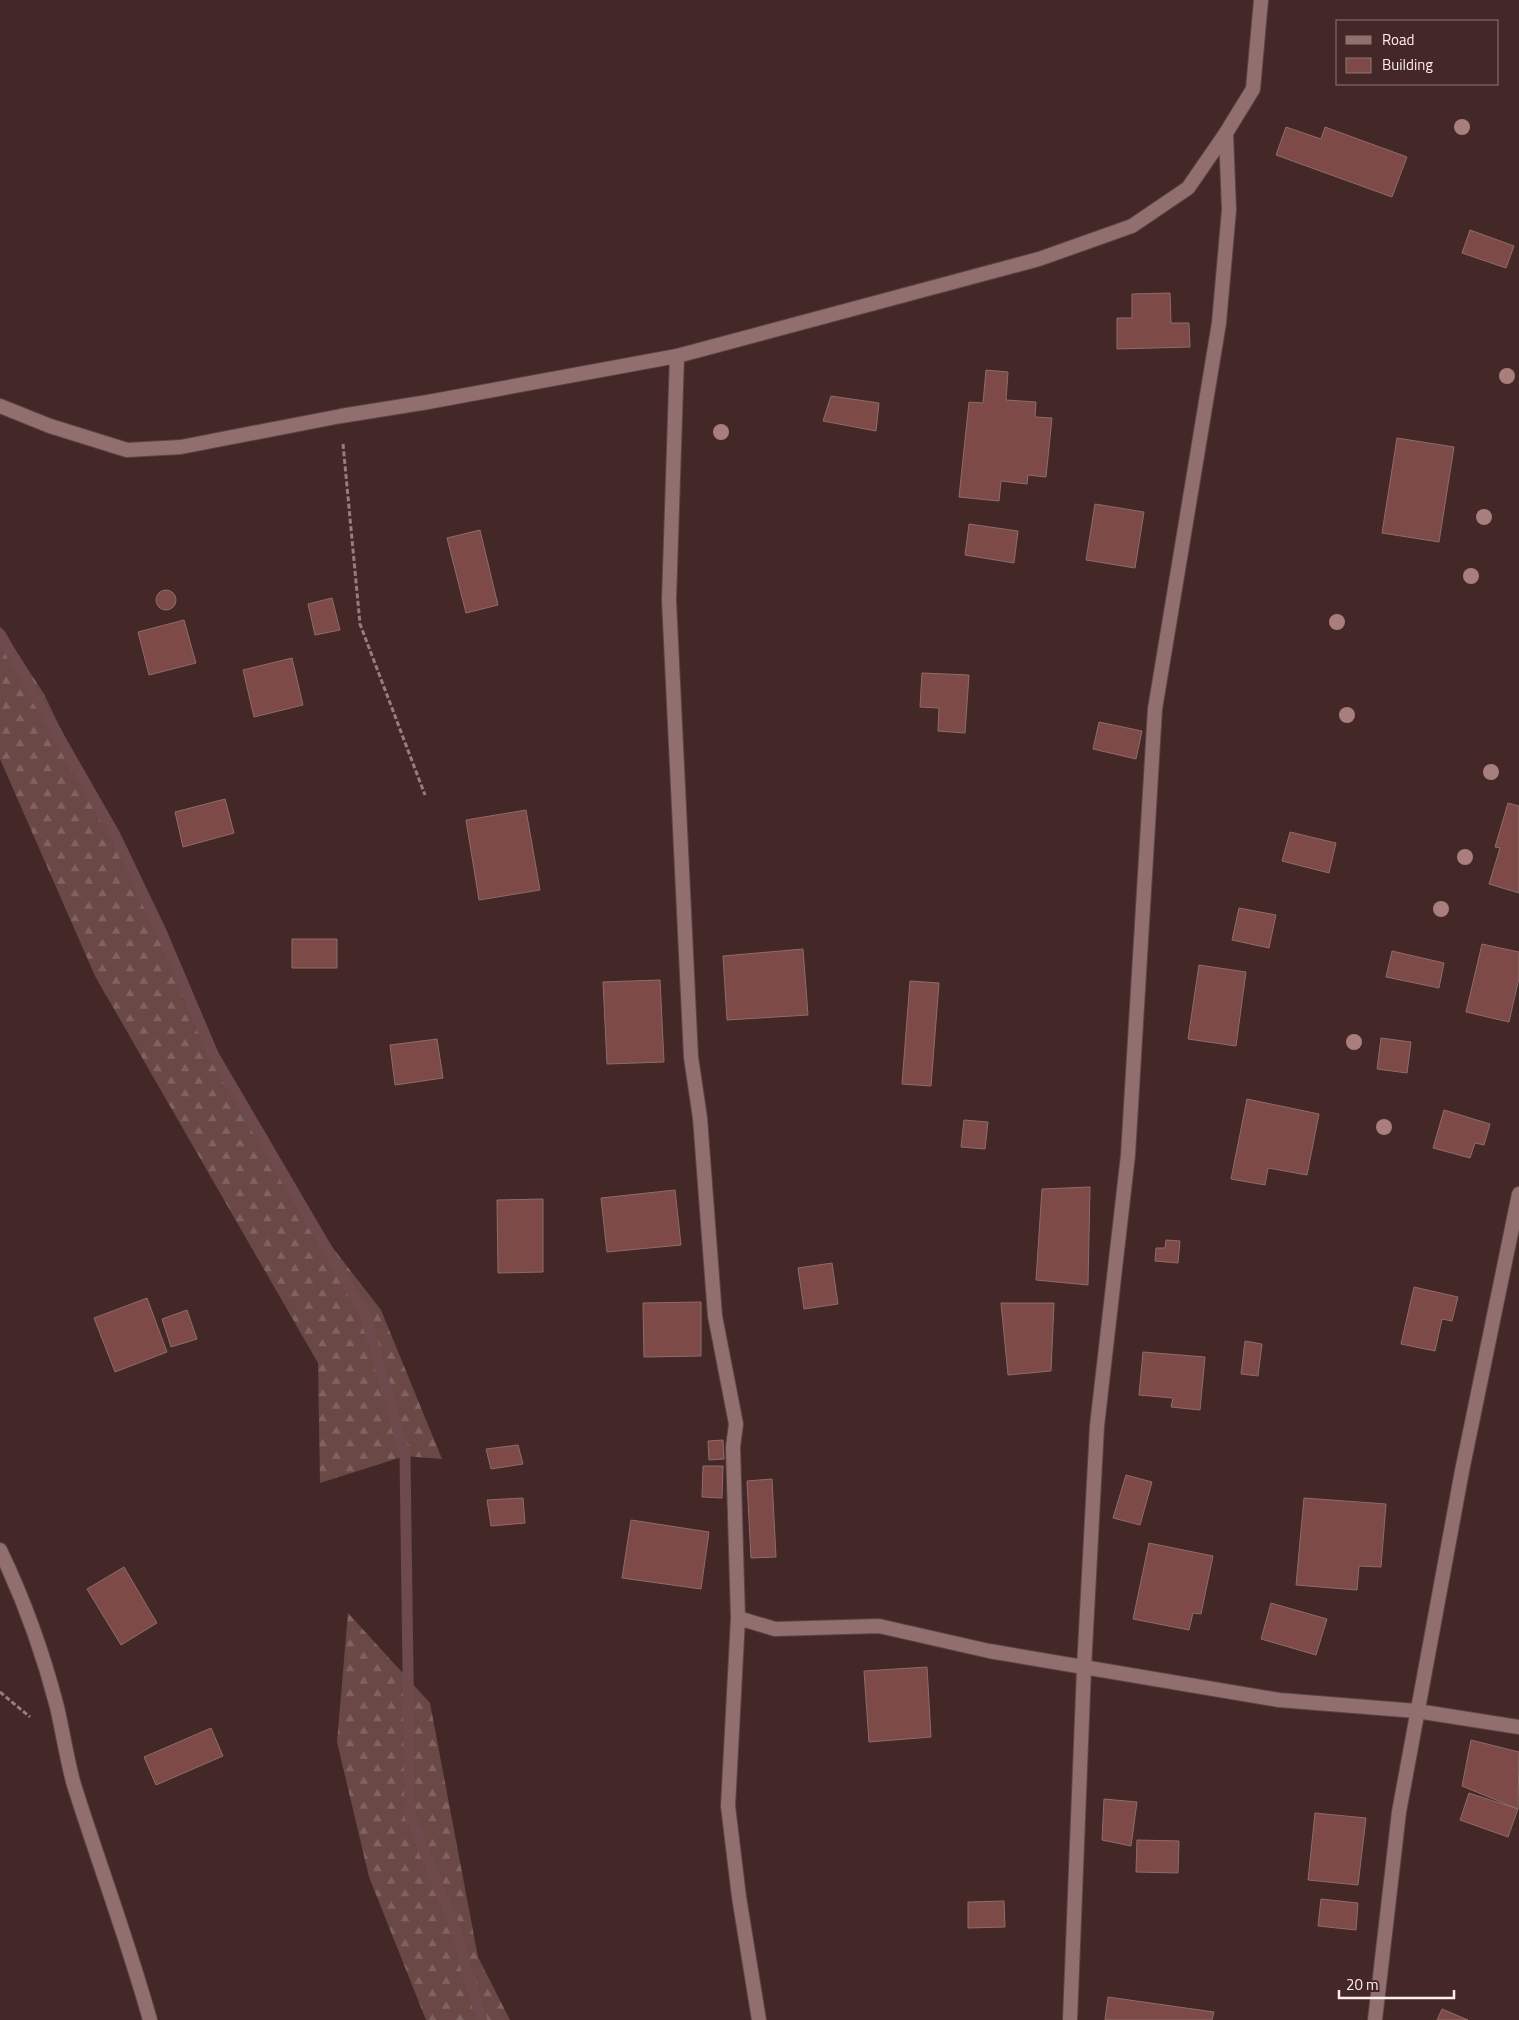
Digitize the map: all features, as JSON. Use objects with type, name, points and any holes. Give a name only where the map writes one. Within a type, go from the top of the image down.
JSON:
[{"type":"street","points":[[0,406],[50,426],[127,450],[181,446],[676,356],[1039,259],[1132,226],[1188,188],[1226,133],[1252,89],[1261,0]]},
{"type":"street","points":[[1070,2020],[1084,1668],[1097,1426],[1128,1155],[1155,709],[1220,323],[1229,210],[1226,133]]},
{"type":"street","points":[[676,356],[669,600],[691,1057],[700,1118],[715,1316],[736,1424],[733,1447],[738,1618],[728,1806],[758,2020]]},
{"type":"street","points":[[1375,2020],[1399,1812],[1462,1471],[1519,1194]]},
{"type":"street","points":[[0,1550],[23,1598],[57,1706],[74,1783],[101,1871],[135,1966],[150,2020]]},
{"type":"street","points":[[738,1618],[775,1629],[878,1626],[989,1651],[1279,1700],[1417,1711],[1519,1727]]},
{"type":"path","points":[[341,416],[360,624],[425,795]]},
{"type":"green space","points":[[0,626],[44,694],[214,1048],[308,1216],[381,1310],[442,1459],[405,1456],[320,1483],[318,1363],[95,976],[0,759]]},
{"type":"green space","points":[[348,1613],[430,1703],[478,1957],[510,2020],[426,2020],[369,1877],[337,1742]]},
{"type":"building","points":[[1286,127],[1321,139],[1325,127],[1407,157],[1392,197],[1276,155]]},
{"type":"building","points":[[1470,230],[1514,246],[1506,268],[1462,253]]},
{"type":"building","points":[[1170,293],[1171,323],[1189,323],[1190,347],[1117,349],[1117,318],[1132,318],[1132,294]]},
{"type":"building","points":[[986,370],[1008,372],[1006,400],[1036,402],[1035,417],[1052,418],[1046,477],[1028,475],[1027,484],[1001,481],[999,501],[959,497],[969,402],[983,403]]},
{"type":"building","points":[[831,396],[879,403],[876,431],[823,421]]},
{"type":"building","points":[[1397,438],[1454,447],[1439,542],[1382,533]]},
{"type":"building","points":[[1095,504],[1144,512],[1135,568],[1086,560]]},
{"type":"building","points":[[969,524],[1018,531],[1014,563],[965,555]]},
{"type":"building","points":[[480,530],[498,605],[466,613],[447,538]]},
{"type":"building","points":[[166,590],[173,593],[176,600],[173,607],[166,610],[159,607],[156,600],[159,593]]},
{"type":"building","points":[[332,598],[340,630],[315,635],[308,604]]},
{"type":"building","points":[[184,620],[196,663],[149,675],[138,632]]},
{"type":"building","points":[[292,658],[303,705],[254,717],[243,670]]},
{"type":"building","points":[[922,673],[969,675],[965,733],[938,731],[939,708],[920,707]]},
{"type":"building","points":[[1099,722],[1142,731],[1136,759],[1093,749]]},
{"type":"building","points":[[225,799],[234,833],[183,847],[175,812]]},
{"type":"building","points":[[1508,803],[1519,806],[1519,893],[1489,884],[1500,848],[1495,847]]},
{"type":"building","points":[[526,810],[540,890],[479,900],[466,820]]},
{"type":"building","points":[[1290,832],[1336,843],[1329,873],[1282,861]]},
{"type":"building","points":[[1239,908],[1276,915],[1269,948],[1232,940]]},
{"type":"building","points":[[292,939],[337,939],[337,968],[292,968]]},
{"type":"building","points":[[1482,944],[1519,952],[1519,978],[1509,1022],[1466,1012]]},
{"type":"building","points":[[803,949],[808,1015],[727,1020],[723,956]]},
{"type":"building","points":[[1392,951],[1444,963],[1439,988],[1386,977]]},
{"type":"building","points":[[1199,965],[1246,972],[1236,1046],[1188,1039]]},
{"type":"building","points":[[660,980],[664,1062],[607,1064],[603,982]]},
{"type":"building","points":[[910,981],[939,983],[931,1086],[902,1084]]},
{"type":"building","points":[[1381,1038],[1411,1042],[1407,1073],[1377,1069]]},
{"type":"building","points":[[437,1039],[443,1078],[395,1085],[390,1045]]},
{"type":"building","points":[[1247,1099],[1319,1114],[1307,1175],[1268,1168],[1265,1185],[1231,1179]]},
{"type":"building","points":[[1444,1110],[1490,1124],[1484,1145],[1475,1143],[1470,1158],[1433,1148]]},
{"type":"building","points":[[964,1120],[988,1122],[985,1149],[961,1147]]},
{"type":"building","points":[[1090,1187],[1088,1285],[1036,1280],[1042,1189]]},
{"type":"building","points":[[675,1190],[681,1245],[607,1252],[601,1198]]},
{"type":"building","points":[[543,1199],[543,1272],[498,1273],[497,1200]]},
{"type":"building","points":[[1166,1240],[1180,1241],[1178,1263],[1155,1261],[1156,1248],[1165,1248]]},
{"type":"building","points":[[832,1263],[838,1304],[804,1309],[798,1268]]},
{"type":"building","points":[[1414,1287],[1458,1297],[1452,1321],[1442,1319],[1435,1351],[1401,1344]]},
{"type":"building","points":[[147,1298],[167,1352],[115,1372],[94,1318]]},
{"type":"building","points":[[701,1302],[701,1356],[644,1357],[643,1303]]},
{"type":"building","points":[[1001,1303],[1054,1303],[1051,1371],[1008,1375]]},
{"type":"building","points":[[187,1310],[197,1339],[171,1347],[162,1319]]},
{"type":"building","points":[[1245,1341],[1262,1344],[1258,1376],[1241,1374]]},
{"type":"building","points":[[1143,1352],[1205,1357],[1200,1410],[1171,1407],[1173,1398],[1139,1395]]},
{"type":"building","points":[[723,1440],[724,1459],[709,1460],[708,1441]]},
{"type":"building","points":[[518,1445],[523,1464],[491,1469],[486,1449]]},
{"type":"building","points":[[703,1466],[723,1466],[722,1498],[702,1497]]},
{"type":"building","points":[[1126,1475],[1152,1482],[1140,1525],[1113,1518]]},
{"type":"building","points":[[772,1479],[776,1557],[751,1558],[747,1481]]},
{"type":"building","points":[[523,1498],[525,1523],[491,1526],[487,1500]]},
{"type":"building","points":[[1304,1498],[1386,1504],[1381,1567],[1359,1566],[1357,1590],[1296,1585]]},
{"type":"building","points":[[631,1520],[709,1532],[701,1589],[622,1578]]},
{"type":"building","points":[[1149,1543],[1213,1556],[1201,1614],[1193,1613],[1189,1630],[1133,1619]]},
{"type":"building","points":[[124,1567],[157,1623],[121,1645],[87,1589]]},
{"type":"building","points":[[1271,1603],[1327,1619],[1316,1655],[1261,1639]]},
{"type":"building","points":[[927,1667],[931,1737],[869,1742],[864,1671]]},
{"type":"building","points":[[211,1728],[223,1756],[156,1785],[144,1757]]},
{"type":"building","points":[[1471,1740],[1519,1752],[1518,1809],[1462,1786]]},
{"type":"building","points":[[1469,1793],[1518,1809],[1508,1837],[1460,1820]]},
{"type":"building","points":[[1104,1799],[1137,1802],[1131,1846],[1102,1840]]},
{"type":"building","points":[[1315,1813],[1366,1818],[1358,1885],[1308,1880]]},
{"type":"building","points":[[1137,1840],[1179,1841],[1178,1873],[1136,1872]]},
{"type":"building","points":[[1321,1899],[1358,1903],[1356,1930],[1318,1926]]},
{"type":"building","points":[[1004,1901],[1005,1927],[968,1928],[968,1902]]},
{"type":"building","points":[[1108,1997],[1214,2012],[1212,2020],[1105,2020]]},
{"type":"building","points":[[1442,2009],[1468,2020],[1437,2020]]},
{"type":"waterway","points":[[0,634],[115,835],[160,929],[213,1054],[365,1314],[405,1456],[410,1816],[453,1923],[482,2020]]}]
